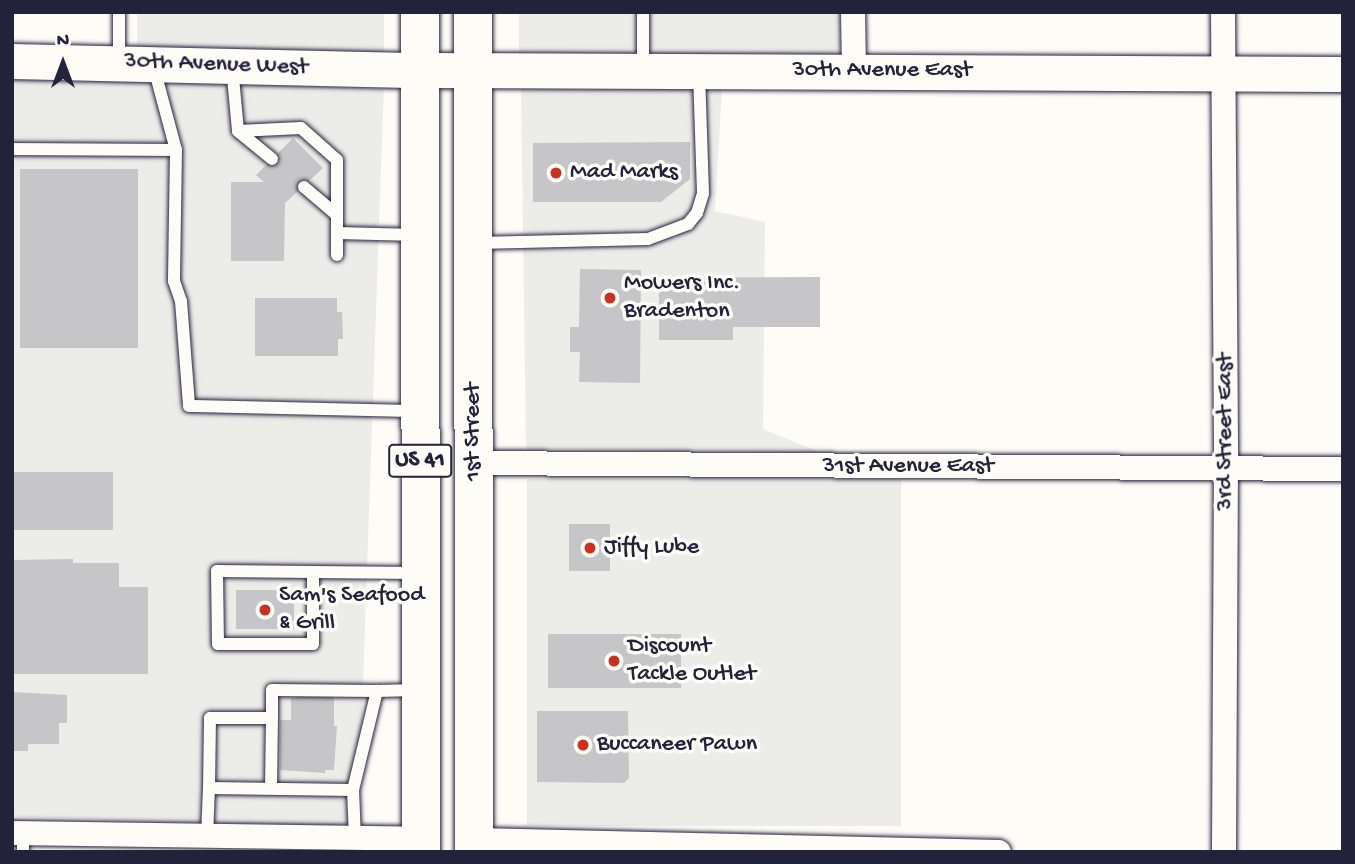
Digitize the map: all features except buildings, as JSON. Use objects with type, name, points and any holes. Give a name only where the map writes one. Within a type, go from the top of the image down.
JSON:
[{"type":"main road","name":"US 41","points":[[420,12],[421,848]]},
{"type":"main road","name":"1st Street","points":[[473,12],[474,846]]},
{"type":"street","points":[[853,12],[854,70]]},
{"type":"street","name":"3rd Street East","points":[[1223,12],[1226,467],[1224,852]]},
{"type":"street","name":"30th Avenue West","points":[[12,61],[420,70]]},
{"type":"street","name":"30th Avenue East","points":[[420,70],[1343,74]]},
{"type":"street","name":"31st Avenue East","points":[[474,463],[1343,469]]},
{"type":"street","points":[[19,839],[207,837],[421,848]]},
{"type":"street","points":[[474,846],[999,852]]},
{"type":"lane","points":[[119,12],[136,63],[176,150],[174,281],[181,301],[189,407],[420,411]]},
{"type":"lane","points":[[643,12],[643,71]]},
{"type":"lane","points":[[232,66],[238,131],[272,159]]},
{"type":"lane","points":[[473,243],[648,239],[688,224],[697,213],[703,194],[699,71]]},
{"type":"lane","points":[[238,131],[301,128],[337,160],[337,255]]},
{"type":"lane","points":[[12,149],[176,150]]},
{"type":"lane","points":[[304,187],[337,215]]},
{"type":"lane","points":[[337,233],[420,235]]},
{"type":"lane","points":[[313,572],[313,644],[218,644],[217,571],[420,573]]},
{"type":"lane","points":[[271,788],[272,690],[421,689]]},
{"type":"lane","points":[[343,844],[377,691]]},
{"type":"lane","points":[[207,837],[210,718],[272,718]]},
{"type":"lane","points":[[209,788],[353,790]]},
{"type":"shaded area","points":[[137,12],[384,12],[384,57],[137,48]]},
{"type":"shaded area","points":[[519,12],[840,12],[840,58],[519,58]]},
{"type":"shaded area","points":[[12,76],[384,89],[358,829],[12,816]]},
{"type":"shaded area","points":[[521,87],[722,87],[715,211],[765,222],[763,429],[819,452],[526,449]]},
{"type":"shaded area","points":[[527,479],[901,479],[901,826],[527,826]]},
{"type":"place","name":"Mad Marks","points":[[556,173]]},
{"type":"place","name":"Mowers Inc. Bradenton","points":[[610,298]]},
{"type":"place","name":"Jiffy Lube","points":[[590,548]]},
{"type":"place","name":"Sam's Seafood & Grill","points":[[265,610]]},
{"type":"place","name":"Discount Tackle Outlet","points":[[614,661]]},
{"type":"place","name":"Buccaneer Pawn","points":[[583,745]]}]
